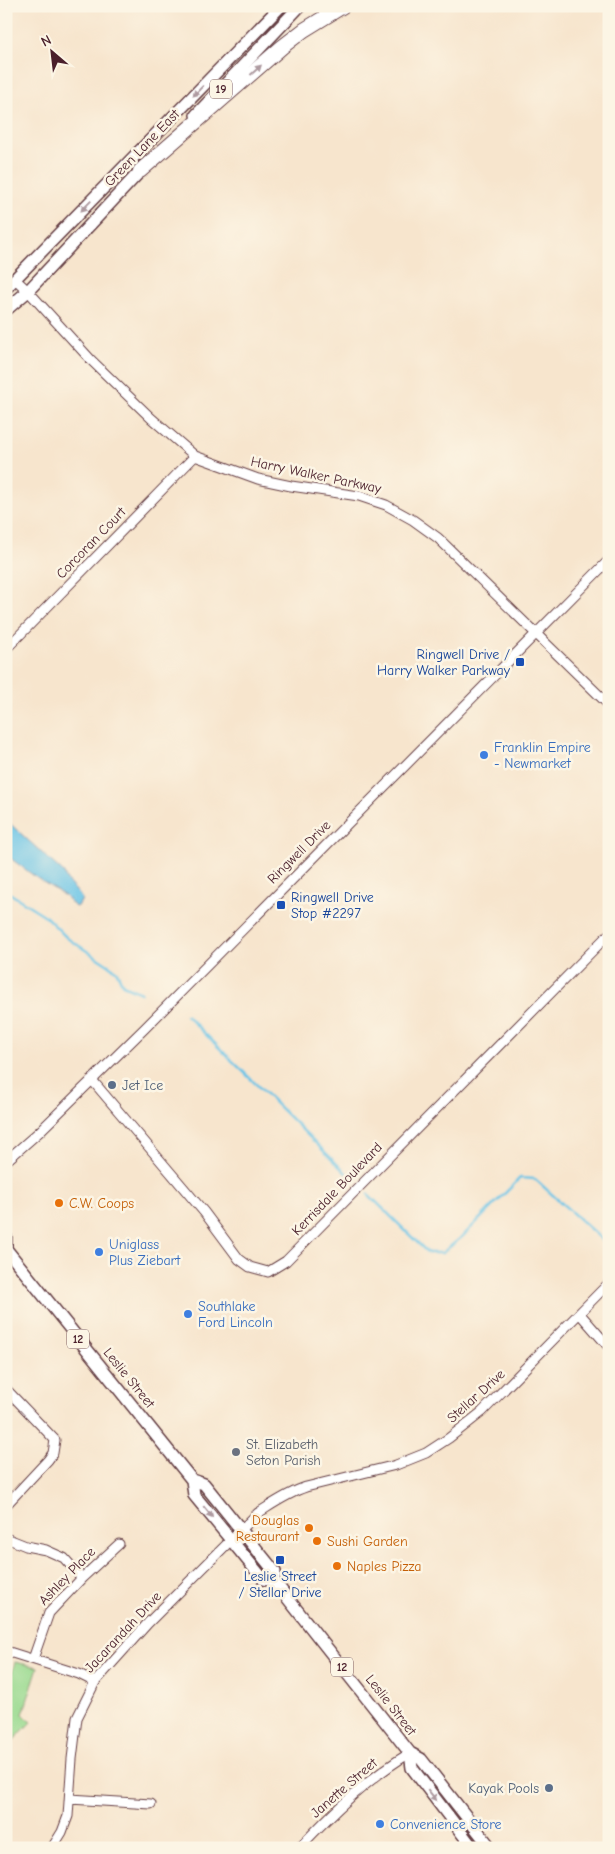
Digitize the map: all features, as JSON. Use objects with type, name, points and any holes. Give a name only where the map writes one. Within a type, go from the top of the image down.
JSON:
[{"type":"highway","points":[[140,171],[282,47],[310,26],[343,6]]},
{"type":"main road","name":"Green Lane East","points":[[10,283],[281,6]]},
{"type":"main road","name":"Green Lane East","points":[[6,310],[28,291],[140,171],[300,6]]},
{"type":"main road","name":"Leslie Street","points":[[6,1237],[6,1248],[192,1480],[194,1495],[263,1580],[274,1581]]},
{"type":"main road","name":"Leslie Street","points":[[192,1480],[204,1484],[275,1572],[274,1581],[410,1753],[421,1759],[491,1848]]},
{"type":"main road","name":"Leslie Street","points":[[410,1753],[412,1768],[473,1848]]},
{"type":"street","name":"Harry Walker Parkway","points":[[10,283],[28,291],[91,360],[195,456],[258,479],[359,496],[386,505],[413,520],[438,538],[609,704]]},
{"type":"street","name":"Corcoran Court","points":[[6,649],[195,456]]},
{"type":"street","name":"Ringwell Drive","points":[[6,1161],[39,1132],[92,1080],[609,560]]},
{"type":"street","name":"Kerrisdale Boulevard","points":[[92,1080],[207,1216],[239,1258],[250,1267],[268,1272],[286,1261],[609,934]]},
{"type":"street","name":"Stellar Drive","points":[[231,1541],[258,1513],[293,1492],[396,1465],[426,1453],[449,1438],[482,1412],[609,1283]]},
{"type":"street","points":[[580,1314],[609,1347]]},
{"type":"street","points":[[6,1389],[55,1440],[55,1446],[53,1453],[42,1469],[6,1505]]},
{"type":"street","points":[[6,1538],[26,1546],[46,1550],[64,1558],[82,1578]]},
{"type":"street","name":"Jacarandah Drive","points":[[52,1848],[62,1832],[68,1816],[77,1718],[95,1682],[148,1623],[231,1541]]},
{"type":"street","name":"Ashley Place","points":[[32,1659],[49,1612],[118,1544]]},
{"type":"street","points":[[6,1652],[79,1674],[95,1682]]},
{"type":"street","name":"Janette Street","points":[[299,1848],[335,1810],[395,1762],[410,1753]]},
{"type":"street","points":[[70,1798],[152,1804]]},
{"type":"green space","points":[[15,1662],[38,1667],[23,1714],[31,1722],[6,1748],[6,1693]]},
{"type":"water","points":[[6,820],[64,873],[67,880],[82,899],[79,905],[75,907],[65,896],[6,855]]},
{"type":"waterway","points":[[6,891],[44,915],[67,938],[116,970],[123,985],[141,993]]},
{"type":"waterway","points":[[186,1015],[346,1173]]},
{"type":"waterway","points":[[368,1194],[428,1253],[442,1253],[462,1237],[520,1178],[535,1179],[609,1246]]},
{"type":"place","name":"Ringwell Drive / Harry Walker Parkway","points":[[520,662]]},
{"type":"place","name":"Franklin Empire - Newmarket","points":[[484,755]]},
{"type":"place","name":"Ringwell Drive Stop #2297","points":[[281,905]]},
{"type":"place","name":"Jet Ice","points":[[112,1085]]},
{"type":"place","name":"C.W. Coops","points":[[59,1203]]},
{"type":"place","name":"Uniglass Plus Ziebart","points":[[99,1252]]},
{"type":"place","name":"Southlake Ford Lincoln","points":[[188,1314]]},
{"type":"place","name":"St. Elizabeth Seton Parish","points":[[236,1452]]},
{"type":"place","name":"Douglas Restaurant","points":[[309,1528]]},
{"type":"place","name":"Sushi Garden","points":[[317,1541]]},
{"type":"place","name":"Leslie Street / Stellar Drive","points":[[280,1560]]},
{"type":"place","name":"Naples Pizza","points":[[337,1566]]},
{"type":"place","name":"Kayak Pools","points":[[549,1788]]},
{"type":"place","name":"Convenience Store","points":[[380,1824]]}]
